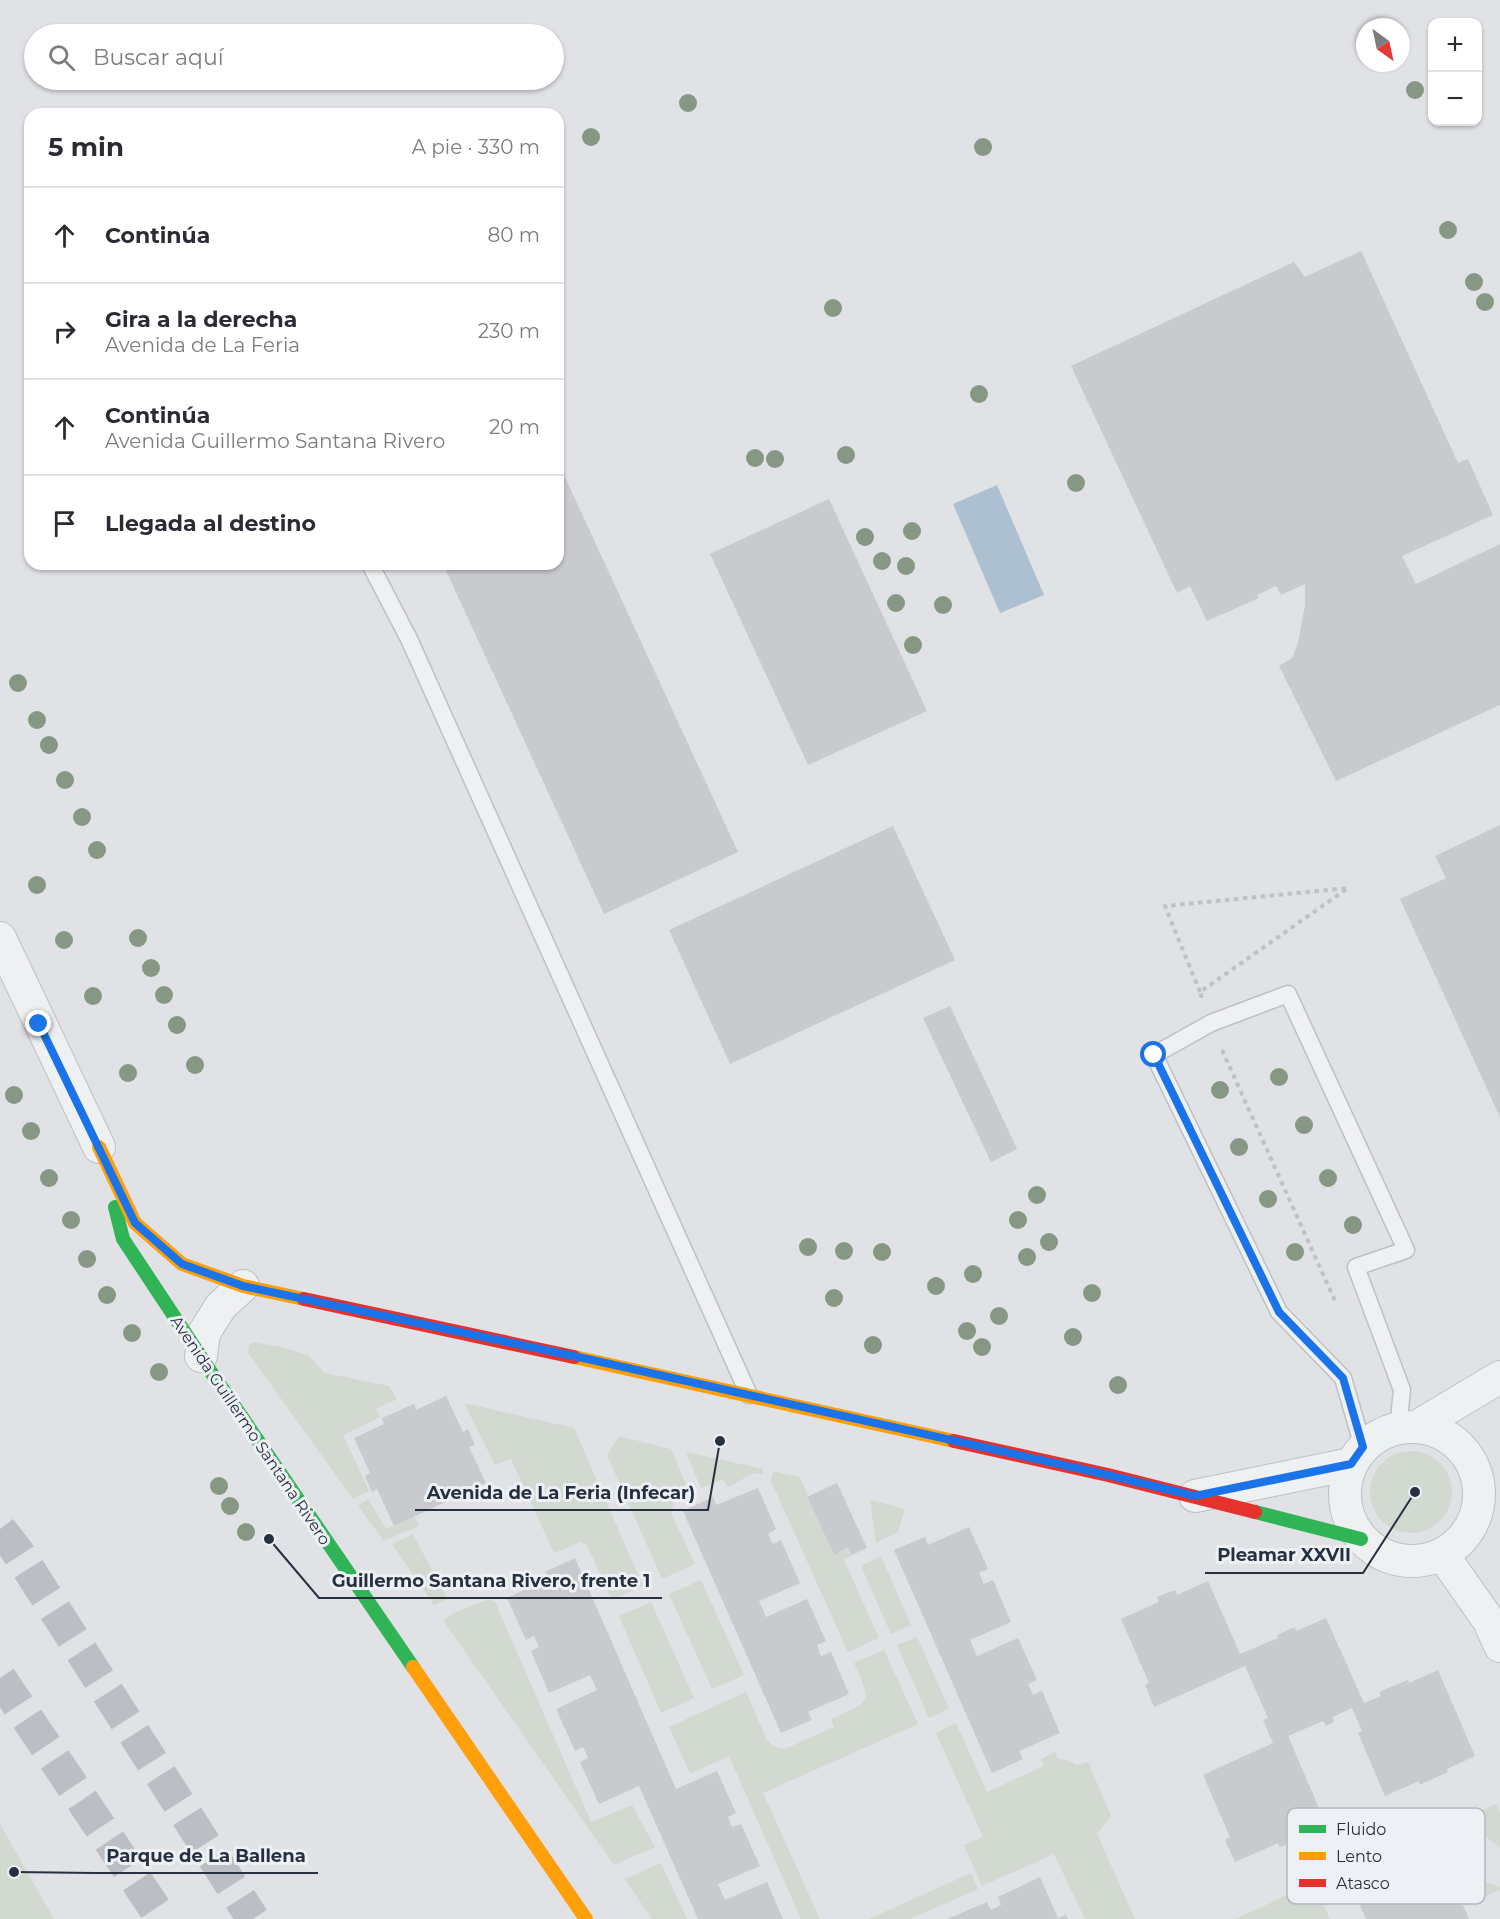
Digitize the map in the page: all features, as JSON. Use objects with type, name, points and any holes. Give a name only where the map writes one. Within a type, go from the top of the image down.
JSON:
[{"type":"street","name":"Avenida Guillermo Santana Rivero","points":[[0,938],[99,1148],[123,1239],[586,1919]]},
{"type":"street","points":[[99,1148],[135,1223],[182,1264],[243,1286],[748,1395],[1195,1496],[1361,1539]]},
{"type":"street","points":[[201,1356],[204,1333],[221,1306],[243,1286]]},
{"type":"street","points":[[1408,1427],[1437,1430],[1457,1443],[1471,1461],[1479,1483],[1489,1497],[1457,1544],[1431,1558],[1401,1560],[1373,1549],[1361,1539],[1350,1522],[1345,1503],[1345,1483],[1357,1456],[1378,1435],[1408,1427],[1500,1377]]},
{"type":"street","points":[[1195,1496],[1357,1456]]},
{"type":"street","points":[[1442,1554],[1489,1621],[1500,1646]]},
{"type":"lane","points":[[373,570],[414,650],[748,1395]]},
{"type":"lane","points":[[1357,1456],[1343,1378],[1279,1312],[1154,1055],[1210,1023],[1288,994],[1406,1250],[1356,1267],[1401,1390],[1408,1427]]},
{"type":"path","points":[[1200,992],[1348,888],[1165,906],[1210,1023],[1340,1312]]},
{"type":"shaded area","points":[[254,1342],[308,1355],[325,1373],[389,1386],[397,1399],[376,1409],[380,1417],[343,1435],[369,1491],[353,1499],[248,1353],[249,1345]]},
{"type":"shaded area","points":[[464,1403],[574,1428],[643,1586],[612,1600],[587,1545],[581,1542],[554,1553],[511,1459],[495,1465]]},
{"type":"shaded area","points":[[619,1436],[671,1449],[690,1494],[674,1501],[671,1513],[695,1564],[662,1579],[607,1455]]},
{"type":"shaded area","points":[[1403,1451],[1419,1451],[1434,1458],[1445,1469],[1452,1484],[1449,1508],[1440,1521],[1419,1533],[1403,1533],[1388,1526],[1377,1515],[1370,1500],[1370,1484],[1377,1469],[1388,1458]]},
{"type":"shaded area","points":[[686,1452],[763,1469],[763,1475],[754,1473],[728,1487],[723,1479],[701,1488]]},
{"type":"shaded area","points":[[773,1471],[800,1477],[807,1498],[833,1554],[848,1547],[852,1555],[844,1560],[879,1638],[848,1652],[771,1481]]},
{"type":"shaded area","points":[[368,1499],[386,1529],[414,1516],[419,1526],[384,1541],[358,1506]]},
{"type":"shaded area","points":[[870,1500],[905,1509],[898,1532],[876,1543]]},
{"type":"shaded area","points":[[413,1534],[447,1599],[434,1605],[392,1544]]},
{"type":"shaded area","points":[[881,1556],[911,1625],[891,1634],[861,1566]]},
{"type":"shaded area","points":[[701,1580],[744,1675],[712,1689],[669,1594]]},
{"type":"shaded area","points":[[490,1599],[495,1602],[591,1822],[632,1805],[655,1847],[614,1865],[443,1620],[454,1613]]},
{"type":"shaded area","points":[[651,1602],[694,1698],[661,1713],[619,1616]]},
{"type":"shaded area","points":[[917,1637],[949,1709],[929,1718],[897,1645]]},
{"type":"shaded area","points":[[884,1650],[918,1724],[763,1793],[820,1919],[801,1919],[729,1756],[690,1774],[669,1727],[746,1692],[767,1740],[776,1747],[787,1748],[834,1727],[831,1719],[854,1709],[864,1700],[864,1687],[854,1663]]},
{"type":"shaded area","points":[[956,1723],[987,1792],[1044,1766],[1041,1759],[1055,1752],[1058,1759],[1068,1760],[1077,1765],[1088,1762],[1111,1816],[1097,1834],[1135,1919],[1085,1919],[1054,1854],[982,1886],[964,1845],[983,1837],[936,1733]]},
{"type":"shaded area","points":[[1496,1804],[1500,1813],[1500,1848],[1485,1837],[1485,1809]]},
{"type":"shaded area","points":[[0,1824],[54,1919],[0,1919]]},
{"type":"shaded area","points":[[661,1863],[687,1919],[652,1919],[625,1879]]},
{"type":"shaded area","points":[[971,1873],[978,1889],[910,1919],[869,1919]]},
{"type":"shaded area","points":[[1485,1882],[1500,1887],[1500,1890],[1485,1896]]},
{"type":"shaded area","points":[[1287,1895],[1287,1904],[1323,1904],[1330,1919],[1235,1919]]},
{"type":"water","points":[[997,485],[1044,595],[1000,613],[953,504]]},
{"type":"building","points":[[1361,251],[1458,463],[1468,459],[1493,515],[1402,556],[1416,584],[1500,544],[1500,705],[1336,781],[1279,666],[1292,658],[1298,643],[1305,605],[1305,584],[1281,595],[1276,586],[1257,595],[1259,598],[1207,621],[1190,586],[1177,593],[1071,366],[1294,262],[1305,277]]},
{"type":"building","points":[[564,475],[738,852],[604,914],[446,570],[564,570]]},
{"type":"building","points":[[829,499],[927,711],[808,765],[710,554]]},
{"type":"building","points":[[1500,825],[1500,1117],[1400,899],[1446,878],[1435,856]]},
{"type":"building","points":[[893,826],[955,960],[730,1064],[669,930]]},
{"type":"building","points":[[950,1006],[1017,1149],[991,1162],[923,1018]]},
{"type":"building","points":[[446,1396],[463,1432],[468,1429],[475,1445],[469,1447],[486,1483],[394,1526],[377,1489],[372,1492],[365,1476],[370,1473],[354,1438],[384,1424],[382,1418],[414,1404],[416,1410]]},
{"type":"building","points":[[837,1483],[867,1548],[852,1555],[848,1547],[834,1555],[807,1497]]},
{"type":"building","points":[[758,1488],[776,1529],[768,1534],[773,1544],[781,1540],[800,1583],[759,1601],[766,1617],[807,1599],[826,1641],[817,1645],[821,1656],[831,1652],[849,1694],[808,1712],[812,1720],[781,1733],[683,1511],[713,1497],[716,1505]]},
{"type":"building","points":[[969,1527],[988,1569],[979,1573],[984,1584],[993,1580],[1011,1622],[970,1640],[977,1656],[1018,1638],[1037,1680],[1028,1684],[1033,1695],[1042,1691],[1060,1733],[1019,1751],[1023,1759],[992,1773],[894,1550],[925,1537],[928,1545]]},
{"type":"building","points":[[575,1558],[676,1789],[717,1771],[736,1813],[728,1817],[732,1827],[741,1824],[760,1866],[718,1884],[725,1900],[767,1882],[783,1919],[698,1919],[639,1786],[599,1804],[580,1762],[588,1758],[583,1747],[575,1751],[556,1709],[597,1690],[590,1675],[549,1693],[531,1651],[539,1647],[534,1636],[526,1640],[507,1598],[548,1579],[545,1572]]},
{"type":"building","points":[[1208,1581],[1240,1654],[1278,1638],[1277,1635],[1295,1627],[1296,1631],[1326,1618],[1364,1703],[1381,1696],[1379,1692],[1408,1680],[1409,1683],[1438,1670],[1475,1756],[1419,1785],[1419,1781],[1385,1796],[1358,1733],[1362,1731],[1352,1708],[1333,1717],[1334,1722],[1326,1726],[1323,1721],[1288,1736],[1319,1808],[1287,1808],[1287,1844],[1280,1847],[1278,1843],[1235,1862],[1225,1840],[1230,1837],[1203,1775],[1273,1743],[1263,1720],[1268,1718],[1245,1666],[1154,1707],[1145,1685],[1149,1683],[1121,1619],[1159,1602],[1157,1597],[1175,1590],[1177,1595]]},
{"type":"building","points":[[1040,1877],[1058,1918],[1066,1915],[1068,1919],[947,1919],[987,1902],[991,1910],[1001,1905],[998,1897]]},
{"type":"building","points":[[1359,1904],[1463,1904],[1469,1919],[1366,1919]]},
{"type":"tunnel","points":[[0,1529],[17,1551],[253,1919]]},
{"type":"tunnel","points":[[0,1678],[162,1919]]},
{"type":"traffic: fast","points":[[115,1207],[123,1239],[413,1667]]},
{"type":"traffic: fast","points":[[1255,1512],[1361,1539]]},
{"type":"traffic: slow","points":[[99,1147],[135,1223],[182,1264],[243,1286],[304,1299]]},
{"type":"traffic: slow","points":[[574,1357],[954,1441]]},
{"type":"traffic: slow","points":[[413,1667],[586,1919]]},
{"type":"traffic: jam","points":[[304,1299],[574,1357]]},
{"type":"traffic: jam","points":[[954,1441],[1108,1475],[1255,1512]]},
{"type":"place","name":"Avenida de La Feria (Infecar)","points":[[720,1441]]},
{"type":"place","name":"Pleamar XXVII","points":[[1415,1492]]},
{"type":"place","name":"Guillermo Santana Rivero, frente 1","points":[[269,1539]]},
{"type":"place","name":"Parque de La Ballena","points":[[14,1872]]},
{"type":"route","points":[[39,1024],[135,1223],[182,1264],[243,1286],[592,1360],[1195,1496],[1351,1464],[1363,1447],[1343,1378],[1279,1312],[1154,1055]]}]
